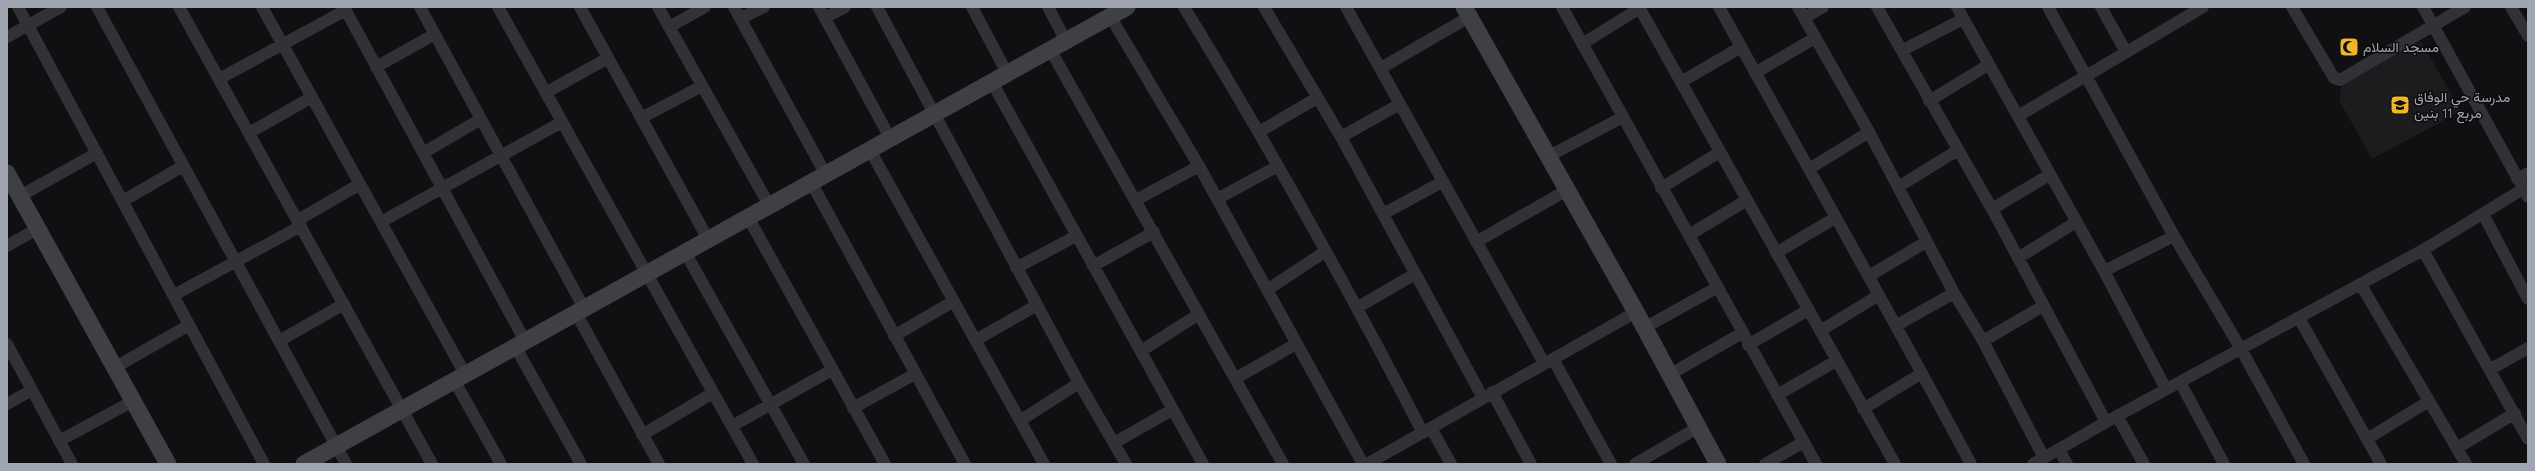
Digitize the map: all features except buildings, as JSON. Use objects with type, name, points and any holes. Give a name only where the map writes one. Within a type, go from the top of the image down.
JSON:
[{"type":"street","points":[[18,7],[264,464]]},
{"type":"street","points":[[7,37],[61,7]]},
{"type":"street","points":[[96,7],[346,464]]},
{"type":"street","points":[[179,7],[403,409],[432,464]]},
{"type":"street","points":[[262,7],[381,222],[460,377],[501,464]]},
{"type":"street","points":[[420,7],[501,155],[642,435],[659,464]]},
{"type":"street","points":[[498,7],[547,92],[646,274],[753,464]]},
{"type":"street","points":[[580,7],[708,239]]},
{"type":"street","points":[[658,7],[769,205]]},
{"type":"street","points":[[669,27],[705,7]]},
{"type":"street","points":[[734,7],[741,18],[819,178],[894,336],[965,464]]},
{"type":"street","points":[[741,18],[764,7]]},
{"type":"street","points":[[845,7],[822,12],[890,138]]},
{"type":"street","points":[[877,7],[1016,268],[1079,383],[1126,464]]},
{"type":"street","points":[[972,7],[1007,73]]},
{"type":"street","points":[[1048,7],[1066,41]]},
{"type":"street","points":[[304,464],[1127,7]]},
{"type":"street","points":[[1184,7],[1259,132],[1427,430],[1451,464]]},
{"type":"street","points":[[1264,7],[1384,214],[1415,274],[1487,395],[1531,464]]},
{"type":"street","points":[[1346,7],[1476,242],[1611,464]]},
{"type":"street","points":[[1562,7],[1661,188],[1718,287],[1748,345],[1816,464]]},
{"type":"street","points":[[1582,44],[1639,7],[1895,464]]},
{"type":"street","points":[[1719,7],[1835,218],[1897,325],[1971,464]]},
{"type":"street","points":[[1822,7],[1801,12],[1869,132],[1954,293],[1983,341],[2044,458]]},
{"type":"street","points":[[1877,7],[1903,50],[1929,101],[1992,209],[2106,422]]},
{"type":"street","points":[[1956,7],[2104,271],[2166,389]]},
{"type":"street","points":[[2048,7],[2174,236],[2241,349],[2304,464]]},
{"type":"street","points":[[2102,7],[2126,52]]},
{"type":"street","points":[[2018,116],[2126,52],[2185,11],[2203,7]]},
{"type":"street","points":[[2292,7],[2337,80],[2465,7]]},
{"type":"street","points":[[2033,464],[2166,389],[2361,285],[2483,214],[2526,193],[2423,7]]},
{"type":"street","points":[[2510,7],[2527,33]]},
{"type":"street","points":[[219,79],[345,9],[441,187],[581,464]]},
{"type":"street","points":[[1381,68],[1467,12],[1636,312],[1697,428],[1718,464]]},
{"type":"street","points":[[1110,16],[1199,166],[1296,344],[1369,463],[1636,312]]},
{"type":"street","points":[[1903,50],[1963,19]]},
{"type":"street","points":[[376,67],[435,34]]},
{"type":"street","points":[[1755,73],[1815,38]]},
{"type":"street","points":[[1681,82],[1741,47]]},
{"type":"street","points":[[1050,50],[1236,378],[1282,464]]},
{"type":"street","points":[[547,92],[608,58]]},
{"type":"street","points":[[1929,101],[1988,65]]},
{"type":"street","points":[[992,82],[1203,464]]},
{"type":"street","points":[[641,118],[702,86]]},
{"type":"street","points":[[249,133],[312,98]]},
{"type":"street","points":[[1259,132],[1317,98]]},
{"type":"street","points":[[1341,138],[1400,104]]},
{"type":"street","points":[[1549,156],[1623,117]]},
{"type":"street","points":[[423,153],[481,119]]},
{"type":"street","points":[[381,222],[441,187],[562,122]]},
{"type":"street","points":[[1809,169],[1869,132]]},
{"type":"street","points":[[870,150],[1021,420],[1044,464]]},
{"type":"street","points":[[1898,187],[1958,150]]},
{"type":"street","points":[[1661,188],[1720,152]]},
{"type":"street","points":[[20,196],[97,153]]},
{"type":"street","points":[[123,201],[183,166]]},
{"type":"street","points":[[1136,200],[1199,166]]},
{"type":"street","points":[[1217,199],[1278,166]]},
{"type":"street","points":[[7,173],[168,464]]},
{"type":"street","points":[[2517,179],[2528,173]]},
{"type":"street","points":[[1992,209],[2050,175]]},
{"type":"street","points":[[1384,214],[1442,182]]},
{"type":"street","points":[[174,295],[235,263],[360,184]]},
{"type":"street","points":[[1476,242],[1567,190]]},
{"type":"street","points":[[1689,235],[1748,200]]},
{"type":"street","points":[[2483,214],[2528,298]]},
{"type":"street","points":[[748,217],[885,464]]},
{"type":"street","points":[[1776,253],[1835,218]]},
{"type":"street","points":[[2018,258],[2076,222]]},
{"type":"street","points":[[7,246],[38,229]]},
{"type":"street","points":[[1093,266],[1154,232]]},
{"type":"street","points":[[1016,268],[1076,236]]},
{"type":"street","points":[[2104,271],[2174,236]]},
{"type":"street","points":[[1869,276],[1926,242]]},
{"type":"street","points":[[2423,250],[2491,369],[2528,439]]},
{"type":"street","points":[[1267,290],[1326,251]]},
{"type":"street","points":[[685,252],[804,464]]},
{"type":"street","points":[[1358,307],[1415,274]]},
{"type":"street","points":[[2361,285],[2466,464]]},
{"type":"street","points":[[1644,328],[1718,287]]},
{"type":"street","points":[[1897,325],[1954,293]]},
{"type":"street","points":[[1820,331],[1879,295]]},
{"type":"street","points":[[894,336],[954,301]]},
{"type":"street","points":[[279,342],[344,304]]},
{"type":"street","points":[[976,340],[1037,305]]},
{"type":"street","points":[[1983,341],[2043,306]]},
{"type":"street","points":[[1748,345],[1808,310]]},
{"type":"street","points":[[1141,351],[1199,314]]},
{"type":"street","points":[[2299,318],[2381,464]]},
{"type":"street","points":[[114,368],[189,325]]},
{"type":"street","points":[[1669,375],[1742,334]]},
{"type":"street","points":[[7,344],[72,464]]},
{"type":"street","points":[[1236,378],[1296,344]]},
{"type":"street","points":[[2491,369],[2528,348]]},
{"type":"street","points":[[1777,395],[1836,361]]},
{"type":"street","points":[[732,426],[832,370]]},
{"type":"street","points":[[1863,409],[1922,373]]},
{"type":"street","points":[[853,408],[915,374]]},
{"type":"street","points":[[2180,382],[2224,464]]},
{"type":"street","points":[[1021,420],[1079,383]]},
{"type":"street","points":[[7,404],[32,390]]},
{"type":"street","points":[[642,435],[713,393]]},
{"type":"street","points":[[59,441],[133,401]]},
{"type":"street","points":[[2367,439],[2429,401]]},
{"type":"street","points":[[1114,443],[1172,410]]},
{"type":"street","points":[[2457,448],[2515,414]]},
{"type":"street","points":[[2117,416],[2144,464]]},
{"type":"street","points":[[1635,464],[1697,428]]},
{"type":"street","points":[[1765,464],[1804,442]]},
{"type":"street","points":[[2059,450],[2067,464]]},
{"type":"shaded area","name":"مدرسة حي الوفاق مربع 11 بنين","points":[[2421,41],[2461,111],[2372,159],[2339,100],[2342,84]]},
{"type":"place","name":"مسجد السلام","points":[[2349,47]]},
{"type":"place","name":"مدرسة حي الوفاق مربع 11 بنين","points":[[2400,105]]}]
